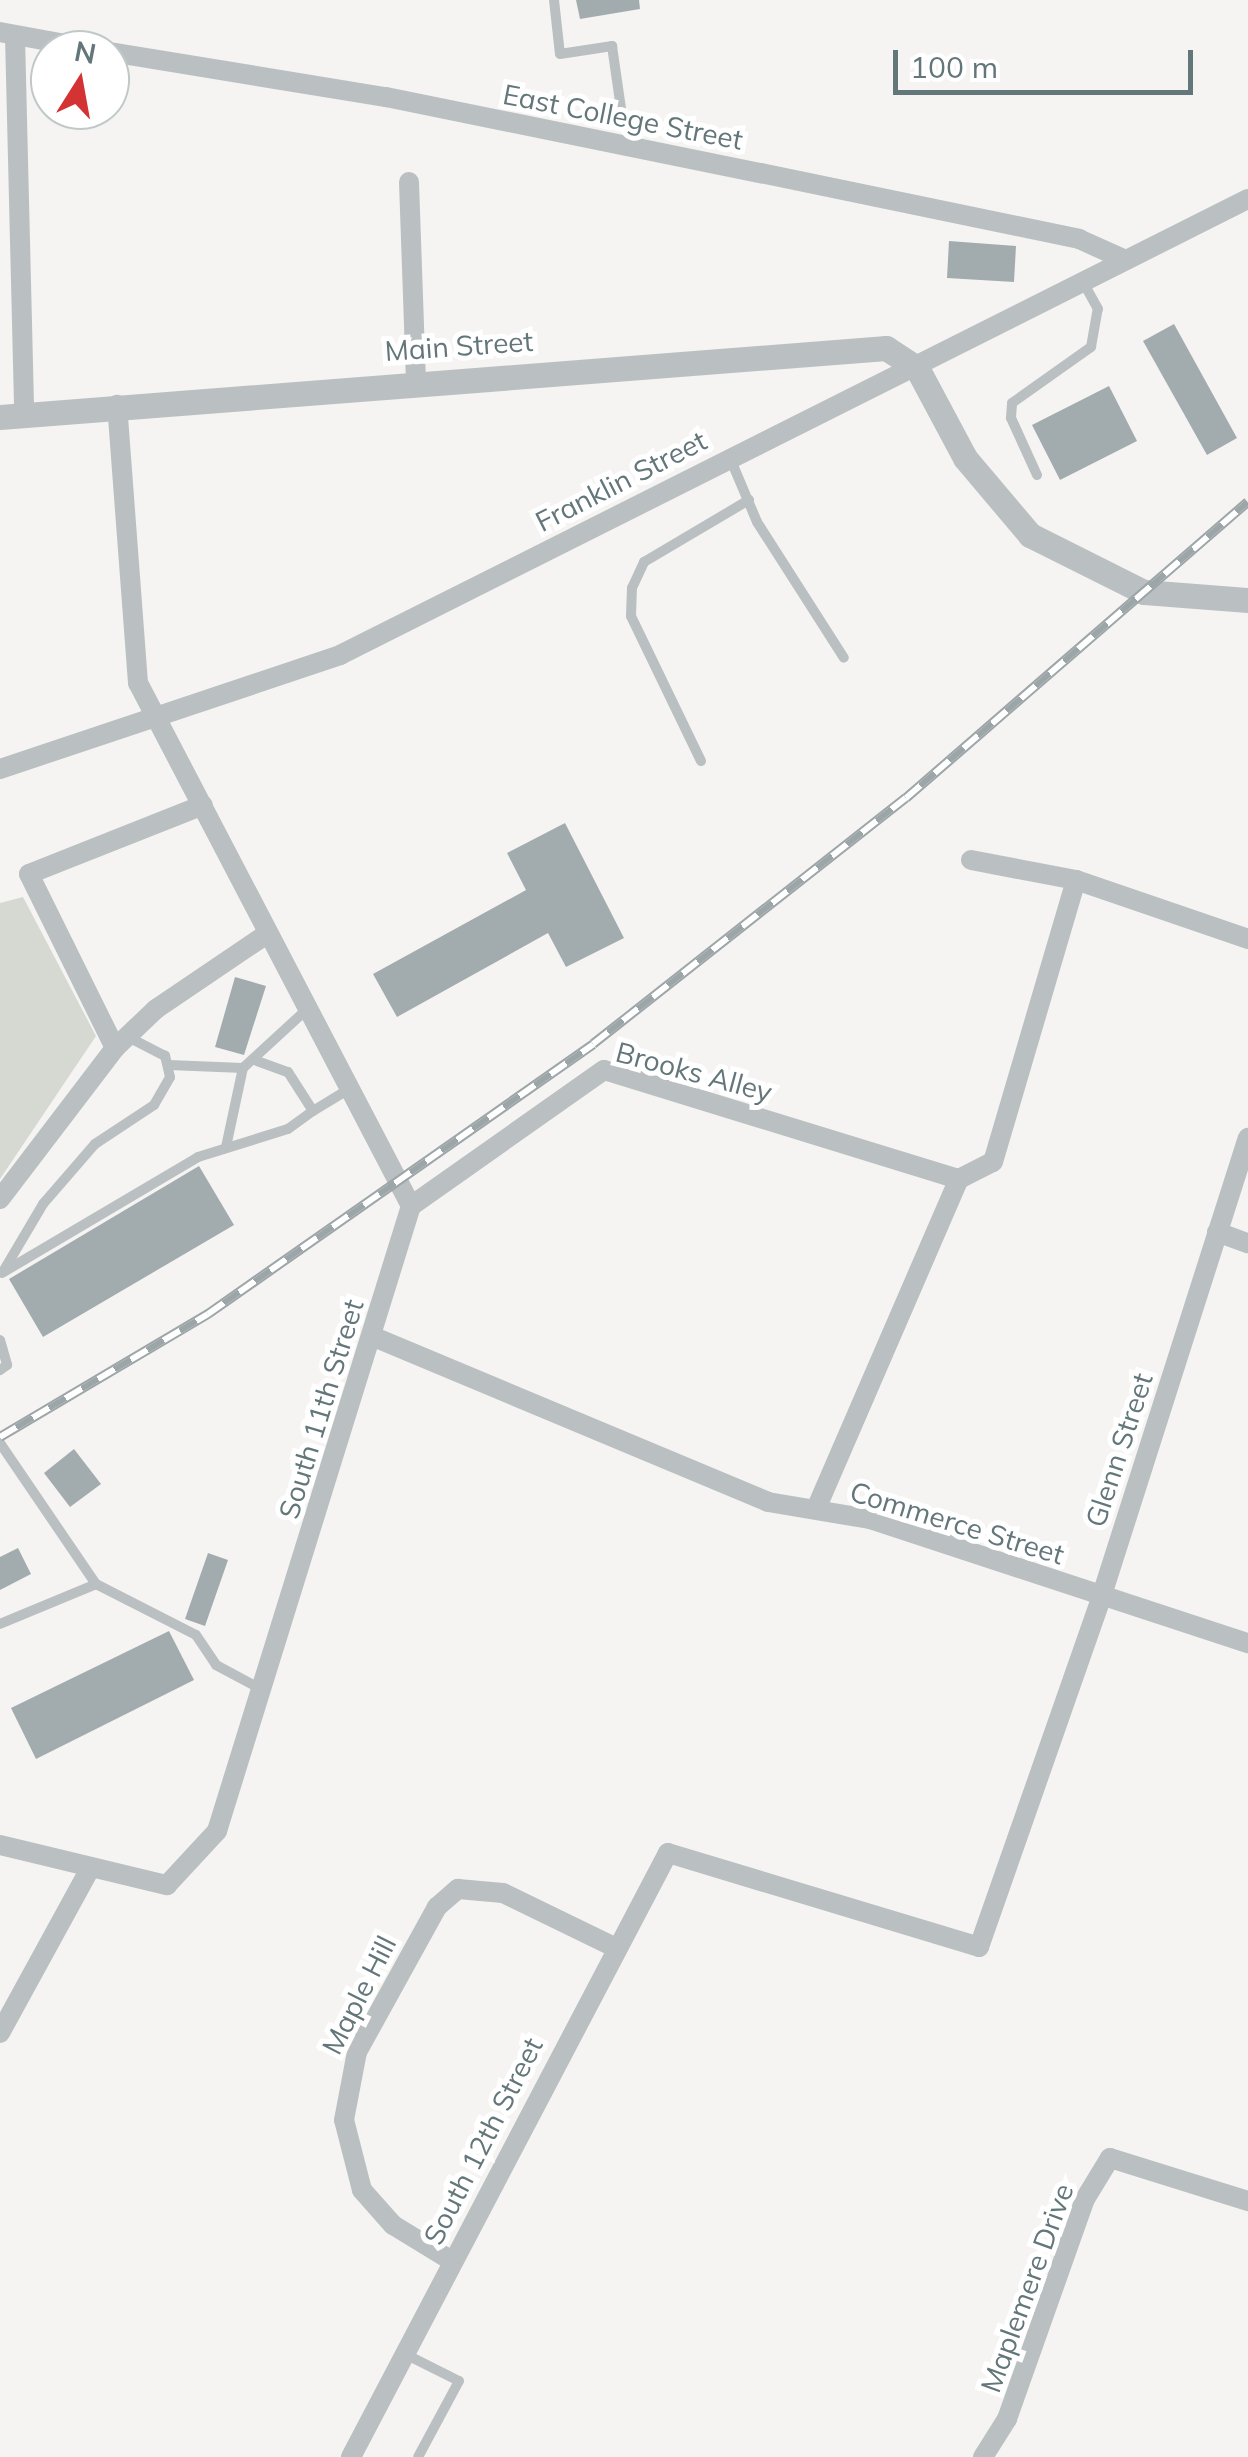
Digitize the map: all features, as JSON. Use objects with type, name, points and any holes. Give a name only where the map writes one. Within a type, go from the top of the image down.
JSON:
[{"type":"street","points":[[8,34],[12,417]]},
{"type":"street","name":"East College Street","points":[[130,56],[723,166],[1079,239],[1121,258]]},
{"type":"street","points":[[409,182],[416,379]]},
{"type":"street","name":"Franklin Street","points":[[0,769],[153,721],[340,655],[917,368],[1121,258],[1248,199]]},
{"type":"street","name":"Main Street","points":[[12,417],[416,379],[866,348],[895,352],[917,368]]},
{"type":"street","points":[[917,368],[966,458],[1030,535],[1144,592],[1248,600]]},
{"type":"street","points":[[117,405],[138,683],[153,721],[203,805],[264,936],[411,1206]]},
{"type":"street","points":[[121,1042],[29,874],[203,805]]},
{"type":"street","points":[[971,860],[1076,880],[1248,939]]},
{"type":"street","points":[[816,1510],[959,1179],[993,1162],[1076,880]]},
{"type":"street","points":[[0,1200],[121,1042],[264,936]]},
{"type":"street","name":"Brooks Alley","points":[[411,1206],[604,1070],[959,1179]]},
{"type":"street","name":"Glenn Street","points":[[668,1853],[979,1947],[1101,1598],[1248,1138]]},
{"type":"street","name":"South 11th Street","points":[[88,1872],[166,1885],[218,1832],[374,1337],[411,1206]]},
{"type":"street","points":[[1217,1232],[1248,1243]]},
{"type":"street","name":"Commerce Street","points":[[374,1337],[768,1502],[870,1519],[1101,1598],[1248,1643]]},
{"type":"street","points":[[0,1844],[88,1872],[0,2033]]},
{"type":"street","name":"South 12th Street","points":[[352,2457],[614,1946],[668,1853]]},
{"type":"street","name":"Maple Hill","points":[[452,2261],[392,2225],[362,2190],[344,2120],[357,2052],[437,1907],[458,1889],[503,1893],[614,1946]]},
{"type":"street","name":"Maplemere Drive","points":[[983,2457],[1007,2419],[1085,2199],[1110,2158],[1248,2201]]},
{"type":"lane","points":[[554,0],[560,54],[612,46],[622,115]]},
{"type":"lane","points":[[1037,475],[1010,418],[1012,403],[1091,347],[1098,309],[1081,279]]},
{"type":"lane","points":[[730,458],[749,500],[844,658]]},
{"type":"lane","points":[[700,760],[631,616],[632,588],[644,562],[749,500]]},
{"type":"lane","points":[[121,1042],[169,1065],[244,1068],[257,1061],[285,1023],[305,1011]]},
{"type":"lane","points":[[257,1061],[288,1072],[313,1112]]},
{"type":"lane","points":[[1,1274],[43,1204],[95,1144],[154,1105],[169,1065]]},
{"type":"lane","points":[[226,1147],[244,1068]]},
{"type":"lane","points":[[1,1274],[226,1147],[288,1130],[349,1089]]},
{"type":"lane","points":[[0,1340],[7,1365],[0,1370]]},
{"type":"lane","points":[[0,1443],[96,1584],[196,1634],[216,1665],[262,1690]]},
{"type":"lane","points":[[0,1624],[96,1584]]},
{"type":"lane","points":[[405,2354],[459,2381],[418,2457]]},
{"type":"shaded area","points":[[23,897],[96,1036],[0,1179],[0,903]]},
{"type":"building","points":[[576,0],[639,0],[640,9],[580,19]]},
{"type":"building","points":[[949,241],[1016,246],[1014,282],[947,278]]},
{"type":"building","points":[[1174,324],[1237,438],[1207,455],[1143,341]]},
{"type":"building","points":[[1109,386],[1137,441],[1060,480],[1032,425]]},
{"type":"building","points":[[565,823],[624,938],[566,967],[548,933],[397,1017],[373,974],[526,890],[507,853]]},
{"type":"building","points":[[235,977],[266,986],[244,1055],[215,1047]]},
{"type":"building","points":[[199,1166],[234,1225],[43,1337],[9,1279]]},
{"type":"building","points":[[74,1449],[101,1484],[70,1507],[44,1473]]},
{"type":"building","points":[[18,1548],[31,1574],[0,1590],[0,1557]]},
{"type":"building","points":[[208,1553],[228,1560],[205,1626],[185,1619]]},
{"type":"building","points":[[169,1631],[194,1680],[36,1759],[11,1708]]},
{"type":"railway","points":[[0,1437],[208,1314],[593,1044],[906,798],[1248,502]]}]
